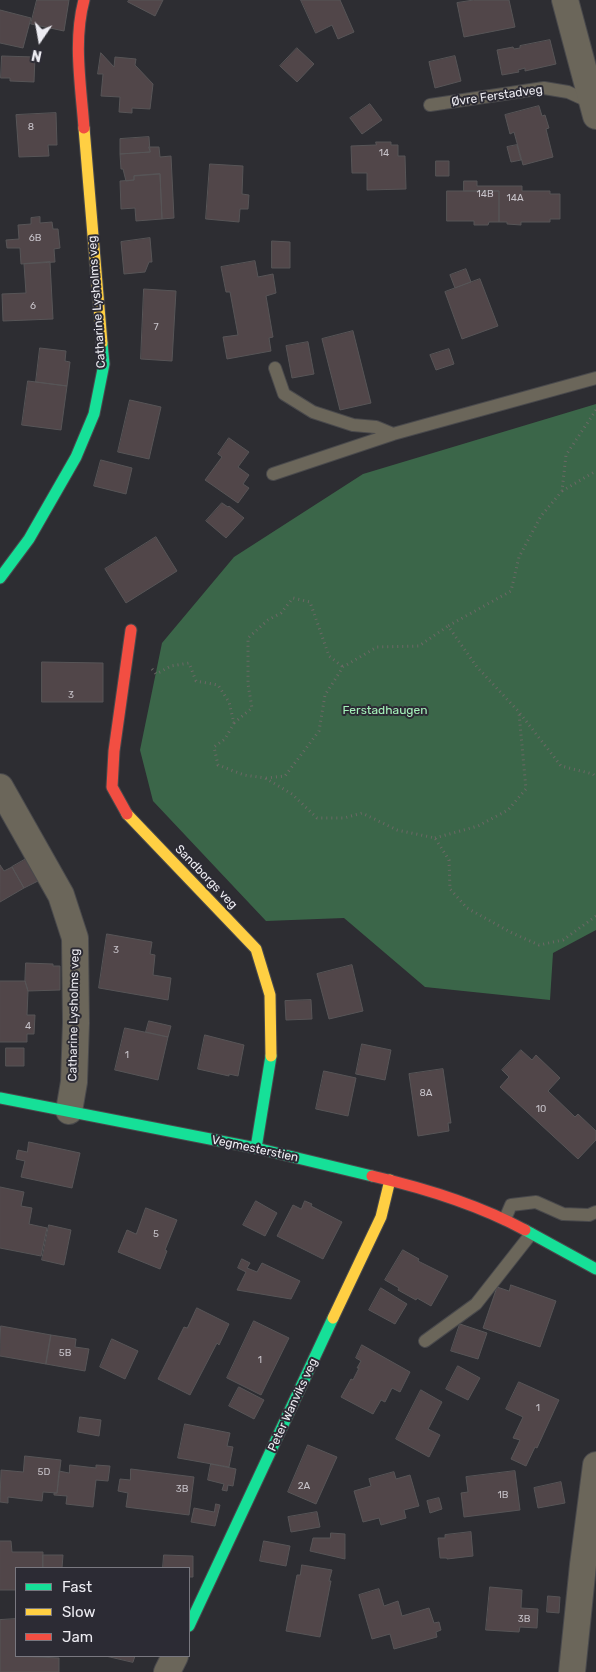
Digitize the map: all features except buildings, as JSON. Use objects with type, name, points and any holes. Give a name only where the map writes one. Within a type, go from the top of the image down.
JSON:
[{"type":"street","name":"Catharine Lysholms veg","points":[[0,578],[29,538],[76,457],[94,414],[104,364],[79,67],[80,15],[84,0]]},
{"type":"street","name":"Øvre Ferstadveg","points":[[565,0],[594,109]]},
{"type":"street","name":"Sandborgs veg","points":[[131,630],[130,648],[114,751],[112,787],[127,814],[256,950],[270,995],[272,1050],[256,1148]]},
{"type":"street","name":"Catharine Lysholms veg","points":[[0,787],[61,895],[75,938],[76,1023],[74,1082],[69,1111]]},
{"type":"street","name":"Vegmesterstien","points":[[0,1098],[256,1148],[390,1180],[448,1197],[505,1219],[596,1269]]},
{"type":"street","name":"Peter Wanviks veg","points":[[190,1624],[381,1217],[390,1180]]},
{"type":"street","points":[[572,1672],[596,1465]]},
{"type":"street","points":[[167,1672],[174,1657]]},
{"type":"lane","name":"Øvre Ferstadveg","points":[[430,105],[544,88],[568,92],[594,109]]},
{"type":"lane","points":[[274,368],[284,394],[313,412],[353,425],[376,427],[393,434]]},
{"type":"lane","points":[[273,474],[393,434],[596,378]]},
{"type":"lane","points":[[505,1219],[511,1205],[536,1202],[563,1214],[589,1215],[596,1212]]},
{"type":"lane","points":[[425,1341],[476,1304],[531,1234]]},
{"type":"path","points":[[562,491],[566,455],[596,410]]},
{"type":"path","points":[[343,667],[329,656],[310,602],[293,598],[281,613],[268,620],[248,638],[248,684],[252,708],[234,723],[225,739],[214,747],[218,765],[244,775],[265,778],[285,776],[319,731],[325,694],[343,667],[377,647],[419,646],[448,626],[511,591],[519,556],[541,516],[562,491],[596,471]]},
{"type":"path","points":[[448,626],[477,667],[519,712],[561,766],[593,774],[596,777]]},
{"type":"path","points":[[130,648],[144,644],[150,665],[156,674],[171,666],[188,663],[196,681],[218,685],[229,702],[234,723]]},
{"type":"path","points":[[265,778],[292,794],[317,818],[344,818],[362,813],[397,830],[435,838],[478,826],[508,810],[526,789],[519,712]]},
{"type":"path","points":[[435,838],[449,860],[450,889],[468,908],[512,933],[539,945],[563,940],[596,916]]},
{"type":"green space","name":"Ferstadhaugen","points":[[596,404],[596,930],[553,953],[550,1000],[425,987],[344,918],[266,921],[153,801],[140,750],[162,643],[234,557],[363,474]]},
{"type":"traffic: fast","points":[[0,578],[29,539],[76,457],[94,414],[104,364],[102,343]]},
{"type":"traffic: fast","points":[[256,1148],[271,1056]]},
{"type":"traffic: fast","points":[[0,1098],[256,1148],[372,1176]]},
{"type":"traffic: fast","points":[[525,1230],[596,1269]]},
{"type":"traffic: fast","points":[[190,1624],[333,1318]]},
{"type":"traffic: slow","points":[[84,128],[102,343]]},
{"type":"traffic: slow","points":[[127,814],[256,949],[270,995],[271,1056]]},
{"type":"traffic: slow","points":[[333,1318],[381,1217],[390,1180]]},
{"type":"traffic: jam","points":[[84,0],[78,47],[84,128]]},
{"type":"traffic: jam","points":[[127,814],[112,787],[114,751],[131,630]]},
{"type":"traffic: jam","points":[[372,1176],[450,1198],[488,1212],[525,1230]]}]
